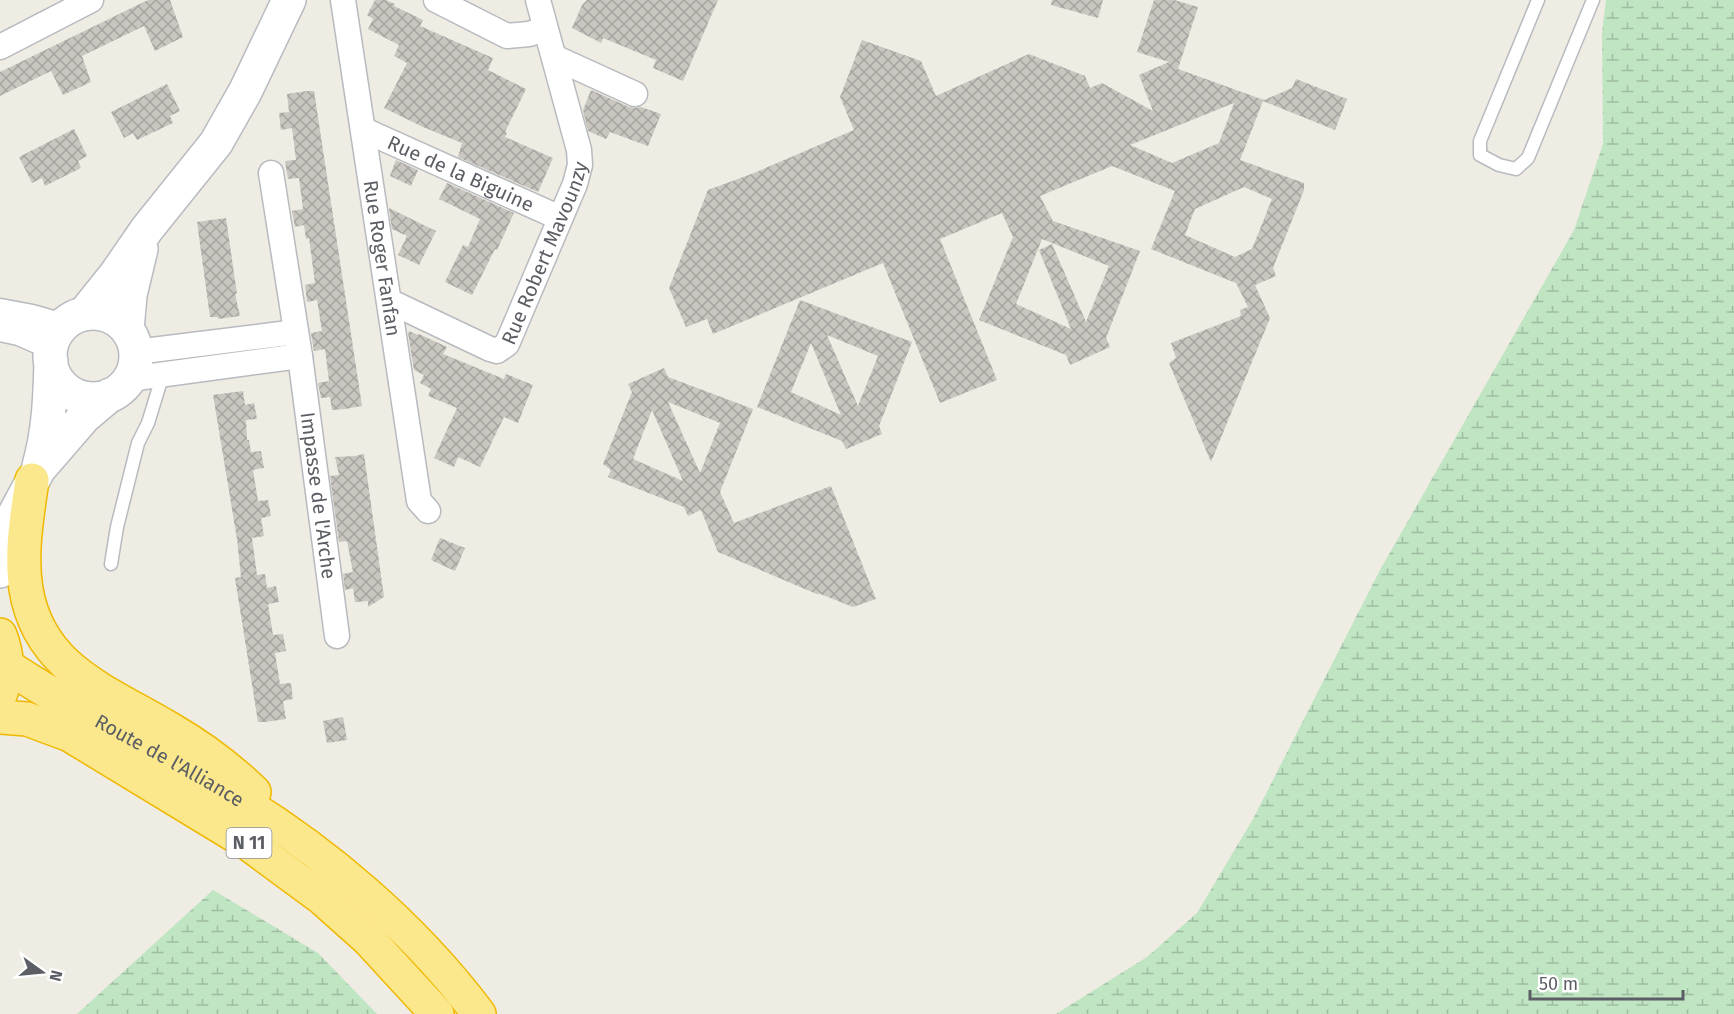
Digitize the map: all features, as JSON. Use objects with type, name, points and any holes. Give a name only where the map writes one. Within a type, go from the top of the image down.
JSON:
[{"type":"highway","points":[[35,475],[26,530],[24,572],[30,606],[47,644],[63,663],[86,681],[178,734],[223,764],[262,800],[297,839]]},
{"type":"highway","points":[[0,635],[6,650],[4,680]]},
{"type":"highway","name":"Route de l'Alliance","points":[[4,680],[40,687],[229,793],[297,839],[336,868],[411,935],[479,1014]]},
{"type":"highway","name":"Route de l'Alliance","points":[[0,717],[27,719],[70,735],[246,842],[322,898],[361,933],[437,1014]]},
{"type":"main road","points":[[147,229],[130,295],[125,364],[103,398],[88,399],[75,395],[63,386],[55,375],[62,337],[116,274],[147,229],[216,143],[245,92],[289,0]]},
{"type":"main road","points":[[0,571],[6,527],[35,475],[125,364],[123,324],[112,317],[101,314],[62,337]]},
{"type":"main road","points":[[35,475],[46,440],[62,337]]},
{"type":"street","points":[[0,47],[91,0]]},
{"type":"street","name":"Rue Roger Fanfan","points":[[343,0],[418,501],[429,512]]},
{"type":"street","points":[[436,0],[507,36],[529,34],[545,28]]},
{"type":"street","name":"Rue Robert Mavounzy","points":[[389,302],[498,351],[507,344],[575,184],[580,165],[579,150],[538,0]]},
{"type":"street","points":[[554,57],[635,94]]},
{"type":"street","name":"Rue de la Biguine","points":[[364,129],[560,218]]},
{"type":"street","name":"Impasse de l'Arche","points":[[271,172],[298,344],[337,636]]},
{"type":"street","points":[[1,318],[32,317],[62,337]]},
{"type":"street","points":[[125,364],[175,347],[298,344]]},
{"type":"street","points":[[125,364],[167,373],[298,344]]},
{"type":"street","points":[[167,373],[175,347]]},
{"type":"lane","points":[[1538,0],[1480,141],[1480,155],[1499,165],[1516,169],[1528,158],[1593,0]]},
{"type":"lane","points":[[111,564],[117,527],[138,442],[148,423],[167,373]]},
{"type":"green space","points":[[1606,0],[1734,0],[1734,1014],[1056,1014],[1147,957],[1197,913],[1253,819],[1380,570],[1574,230],[1603,144],[1602,32]]},
{"type":"green space","points":[[213,890],[318,953],[377,1014],[77,1014]]},
{"type":"building","points":[[148,0],[170,0],[183,37],[155,51],[144,26],[82,56],[91,82],[63,95],[51,71],[0,96],[0,72]]},
{"type":"building","points":[[375,0],[386,0],[395,4],[394,6],[423,20],[420,26],[493,58],[488,70],[526,89],[505,132],[507,133],[505,137],[553,158],[538,192],[458,157],[462,143],[384,108],[407,63],[394,56],[399,45],[368,29],[373,19],[367,15]]},
{"type":"building","points":[[587,0],[718,0],[683,81],[653,68],[656,60],[603,38],[601,43],[572,28],[582,5]]},
{"type":"building","points":[[1052,0],[1103,0],[1098,18],[1051,5]]},
{"type":"building","points":[[1154,0],[1174,0],[1198,7],[1178,69],[1264,100],[1292,88],[1296,79],[1347,99],[1335,130],[1263,101],[1240,160],[1304,183],[1304,190],[1273,268],[1276,276],[1255,285],[1270,318],[1211,462],[1169,363],[1176,358],[1171,343],[1241,316],[1240,310],[1248,307],[1236,283],[1151,249],[1175,191],[1112,166],[1040,196],[1053,221],[1140,251],[1106,338],[1110,347],[1070,365],[1066,355],[979,320],[1013,237],[1002,213],[940,239],[997,380],[940,403],[883,263],[713,334],[707,319],[686,327],[669,288],[708,190],[854,130],[840,97],[862,40],[921,61],[936,96],[1029,54],[1085,76],[1090,88],[1102,83],[1153,111],[1139,75],[1169,62],[1137,52]],"holes":[[[1234,103],[1219,143],[1172,163],[1130,145]],[[1244,187],[1272,199],[1252,249],[1235,257],[1185,235],[1195,209]],[[1042,239],[1109,266],[1086,322],[1052,244],[1039,250],[1071,329],[1016,304]]]},
{"type":"building","points":[[167,84],[180,111],[170,116],[173,123],[137,140],[133,133],[124,138],[111,112]]},
{"type":"building","points":[[591,90],[629,107],[641,107],[661,114],[648,146],[610,132],[606,139],[588,131],[583,110]]},
{"type":"building","points":[[314,91],[362,406],[345,409],[332,410],[330,397],[321,398],[318,383],[329,381],[325,349],[314,351],[311,333],[322,331],[317,300],[307,302],[305,285],[315,283],[309,238],[306,239],[304,225],[295,227],[292,211],[303,209],[299,178],[288,179],[285,161],[296,160],[292,128],[281,130],[279,113],[289,112],[287,94]]},
{"type":"building","points":[[74,129],[87,156],[78,161],[81,168],[45,186],[42,178],[32,183],[19,157]]},
{"type":"building","points":[[396,160],[418,170],[411,186],[390,176]]},
{"type":"building","points":[[447,183],[514,213],[472,295],[445,282],[463,245],[468,247],[480,219],[439,199]]},
{"type":"building","points":[[389,208],[436,231],[419,265],[398,255],[407,236],[392,229]]},
{"type":"building","points":[[226,218],[237,294],[235,294],[240,316],[218,319],[218,317],[210,317],[197,222]]},
{"type":"building","points":[[800,300],[912,342],[879,426],[882,434],[846,449],[842,441],[757,407]],"holes":[[[827,335],[878,356],[858,406]],[[811,343],[841,415],[791,392]]]},
{"type":"building","points":[[409,331],[447,347],[443,354],[504,379],[506,374],[533,385],[518,423],[504,417],[480,467],[458,457],[454,467],[434,458],[457,408],[428,396],[431,389],[420,383],[424,375],[414,370]]},
{"type":"building","points":[[664,368],[668,377],[753,409],[720,492],[734,523],[831,486],[876,599],[853,607],[718,552],[701,510],[688,516],[684,507],[608,477],[611,470],[603,464],[632,392],[628,384]],"holes":[[[668,402],[720,423],[700,473]],[[652,410],[683,481],[633,459]]]},
{"type":"building","points":[[243,391],[245,405],[254,403],[257,419],[246,420],[247,440],[249,440],[251,452],[261,451],[264,468],[253,470],[258,501],[268,500],[271,516],[261,518],[264,536],[252,538],[257,575],[265,574],[267,588],[276,586],[279,602],[268,604],[273,635],[283,634],[286,651],[275,653],[280,684],[291,683],[293,699],[283,701],[286,719],[265,722],[258,722],[235,578],[241,577],[237,539],[213,395]]},
{"type":"building","points":[[364,454],[384,597],[368,607],[368,601],[355,602],[353,588],[345,590],[343,574],[353,572],[347,541],[339,542],[330,476],[339,475],[335,457]]},
{"type":"building","points":[[440,538],[465,548],[455,571],[431,560]]},
{"type":"building","points":[[343,717],[347,740],[327,743],[323,721]]}]
